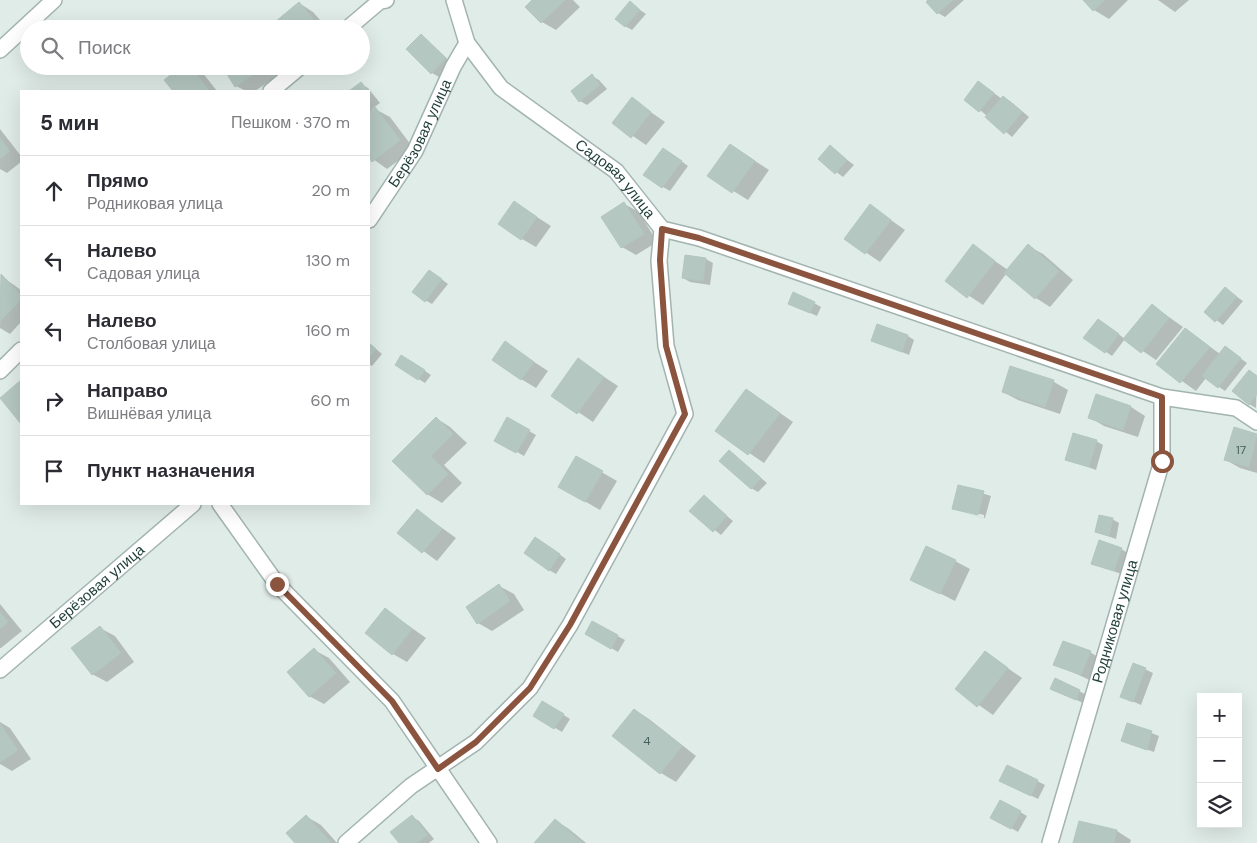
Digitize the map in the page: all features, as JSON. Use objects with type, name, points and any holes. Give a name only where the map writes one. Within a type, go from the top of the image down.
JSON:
[{"type":"street","points":[[32,20],[54,0]]},
{"type":"street","points":[[358,20],[380,1],[386,0]]},
{"type":"street","name":"Садовая улица","points":[[454,0],[467,43],[501,88],[616,171],[662,229],[699,238],[1162,397],[1236,408],[1257,422]]},
{"type":"street","points":[[0,50],[20,31]]},
{"type":"street","name":"Берёзовая улица","points":[[370,219],[416,151],[453,67],[467,43]]},
{"type":"street","points":[[272,90],[290,75]]},
{"type":"street","points":[[346,843],[411,786],[476,742],[530,688],[570,625],[685,414],[666,346],[660,260],[662,229]]},
{"type":"street","points":[[0,371],[20,351]]},
{"type":"street","name":"Родниковая улица","points":[[1050,843],[1162,461],[1162,397]]},
{"type":"street","name":"Берёзовая улица","points":[[0,670],[191,505]]},
{"type":"street","points":[[221,505],[277,584],[392,701],[489,843]]},
{"type":"building","points":[[532,0],[565,0],[541,23],[525,7]]},
{"type":"building","points":[[928,0],[953,0],[937,14],[926,2]]},
{"type":"building","points":[[1083,0],[1105,0],[1093,11]]},
{"type":"building","points":[[630,1],[640,10],[625,27],[615,19]]},
{"type":"building","points":[[299,2],[314,20],[277,20]]},
{"type":"building","points":[[421,34],[446,58],[431,74],[406,49]]},
{"type":"building","points":[[592,74],[600,85],[579,102],[571,91]]},
{"type":"building","points":[[170,75],[197,75],[208,89],[172,90],[164,80]]},
{"type":"building","points":[[228,75],[253,75],[235,87]]},
{"type":"building","points":[[978,81],[994,93],[979,112],[964,100]]},
{"type":"building","points":[[361,82],[367,90],[350,90]]},
{"type":"building","points":[[1003,96],[1022,112],[1004,134],[985,117]]},
{"type":"building","points":[[632,97],[651,112],[631,138],[612,123]]},
{"type":"building","points":[[375,107],[400,140],[372,162],[370,159],[370,111]]},
{"type":"building","points":[[0,138],[10,151],[0,159]]},
{"type":"building","points":[[730,144],[755,161],[732,193],[707,176]]},
{"type":"building","points":[[830,145],[847,160],[835,174],[818,159]]},
{"type":"building","points":[[663,148],[682,161],[662,188],[643,175]]},
{"type":"building","points":[[514,201],[537,217],[521,240],[498,224]]},
{"type":"building","points":[[624,202],[644,234],[621,248],[601,217]]},
{"type":"building","points":[[870,204],[891,220],[865,254],[844,239]]},
{"type":"building","points":[[973,244],[995,261],[967,298],[945,281]]},
{"type":"building","points":[[1028,244],[1059,271],[1035,299],[1004,273]]},
{"type":"building","points":[[685,255],[706,258],[703,281],[682,278]]},
{"type":"building","points":[[429,270],[442,279],[425,302],[412,292]]},
{"type":"building","points":[[1,274],[20,294],[20,301],[0,321]]},
{"type":"building","points":[[1225,287],[1237,297],[1215,322],[1204,312]]},
{"type":"building","points":[[793,292],[815,302],[810,313],[788,304]]},
{"type":"building","points":[[1152,304],[1169,318],[1141,353],[1123,339]]},
{"type":"building","points":[[1098,319],[1119,334],[1105,353],[1083,338]]},
{"type":"building","points":[[877,324],[908,335],[902,352],[871,341]]},
{"type":"building","points":[[1185,328],[1210,347],[1180,383],[1156,364]]},
{"type":"building","points":[[505,341],[534,362],[521,380],[492,360]]},
{"type":"building","points":[[370,344],[376,349],[370,357]]},
{"type":"building","points":[[1225,346],[1241,358],[1218,388],[1202,376]]},
{"type":"building","points":[[401,355],[425,370],[418,380],[395,365]]},
{"type":"building","points":[[578,358],[604,377],[577,414],[551,396]]},
{"type":"building","points":[[1010,366],[1054,380],[1045,407],[1002,392]]},
{"type":"building","points":[[1249,370],[1257,376],[1257,394],[1249,405],[1232,391]]},
{"type":"building","points":[[20,381],[20,423],[0,398]]},
{"type":"building","points":[[746,389],[780,413],[748,455],[715,431]]},
{"type":"building","points":[[1096,394],[1131,406],[1123,430],[1088,418]]},
{"type":"building","points":[[436,417],[453,434],[431,456],[448,474],[427,495],[392,461]]},
{"type":"building","points":[[507,417],[530,430],[516,453],[494,441]]},
{"type":"building","points":[[1234,427],[1257,434],[1249,467],[1224,460]]},
{"type":"building","points":[[1073,433],[1097,440],[1089,467],[1065,460]]},
{"type":"building","points":[[729,450],[761,478],[751,489],[719,461]]},
{"type":"building","points":[[576,456],[603,471],[585,502],[558,487]]},
{"type":"building","points":[[958,485],[984,491],[978,515],[952,509]]},
{"type":"building","points":[[704,495],[727,516],[713,532],[689,511]]},
{"type":"building","points":[[417,509],[442,529],[422,553],[397,533]]},
{"type":"building","points":[[1099,515],[1113,518],[1109,536],[1095,532]]},
{"type":"building","points":[[535,537],[560,554],[549,571],[524,553]]},
{"type":"building","points":[[1099,540],[1122,548],[1114,571],[1091,564]]},
{"type":"building","points":[[926,546],[956,560],[940,594],[910,580]]},
{"type":"building","points":[[499,584],[510,601],[477,624],[466,607]]},
{"type":"building","points":[[385,608],[412,629],[392,655],[365,633]]},
{"type":"building","points":[[0,612],[8,622],[0,629]]},
{"type":"building","points":[[592,621],[618,635],[611,649],[585,634]]},
{"type":"building","points":[[100,626],[121,653],[92,675],[71,648]]},
{"type":"building","points":[[1063,641],[1091,651],[1081,675],[1053,665]]},
{"type":"building","points":[[314,648],[336,673],[309,697],[287,672]]},
{"type":"building","points":[[985,651],[1008,668],[977,707],[955,689]]},
{"type":"building","points":[[1133,663],[1146,668],[1133,702],[1120,697]]},
{"type":"building","points":[[1055,678],[1080,690],[1076,700],[1050,689]]},
{"type":"building","points":[[542,701],[564,714],[554,729],[533,716]]},
{"type":"building","points":[[634,709],[682,746],[660,774],[612,736]]},
{"type":"building","points":[[1127,723],[1152,731],[1147,750],[1121,741]]},
{"type":"building","points":[[0,724],[18,750],[0,762]]},
{"type":"building","points":[[1007,765],[1038,780],[1031,796],[999,781]]},
{"type":"building","points":[[1000,800],[1021,811],[1011,829],[990,818]]},
{"type":"building","points":[[306,815],[330,843],[295,843],[286,833]]},
{"type":"building","points":[[412,815],[428,835],[417,843],[399,843],[390,832]]},
{"type":"building","points":[[555,819],[583,843],[534,843]]},
{"type":"building","points":[[1079,821],[1117,830],[1114,843],[1073,843]]},
{"type":"route","points":[[277,584],[392,701],[438,769],[476,742],[530,688],[570,625],[685,414],[666,346],[660,260],[662,229],[699,238],[1162,397],[1162,461]]}]
